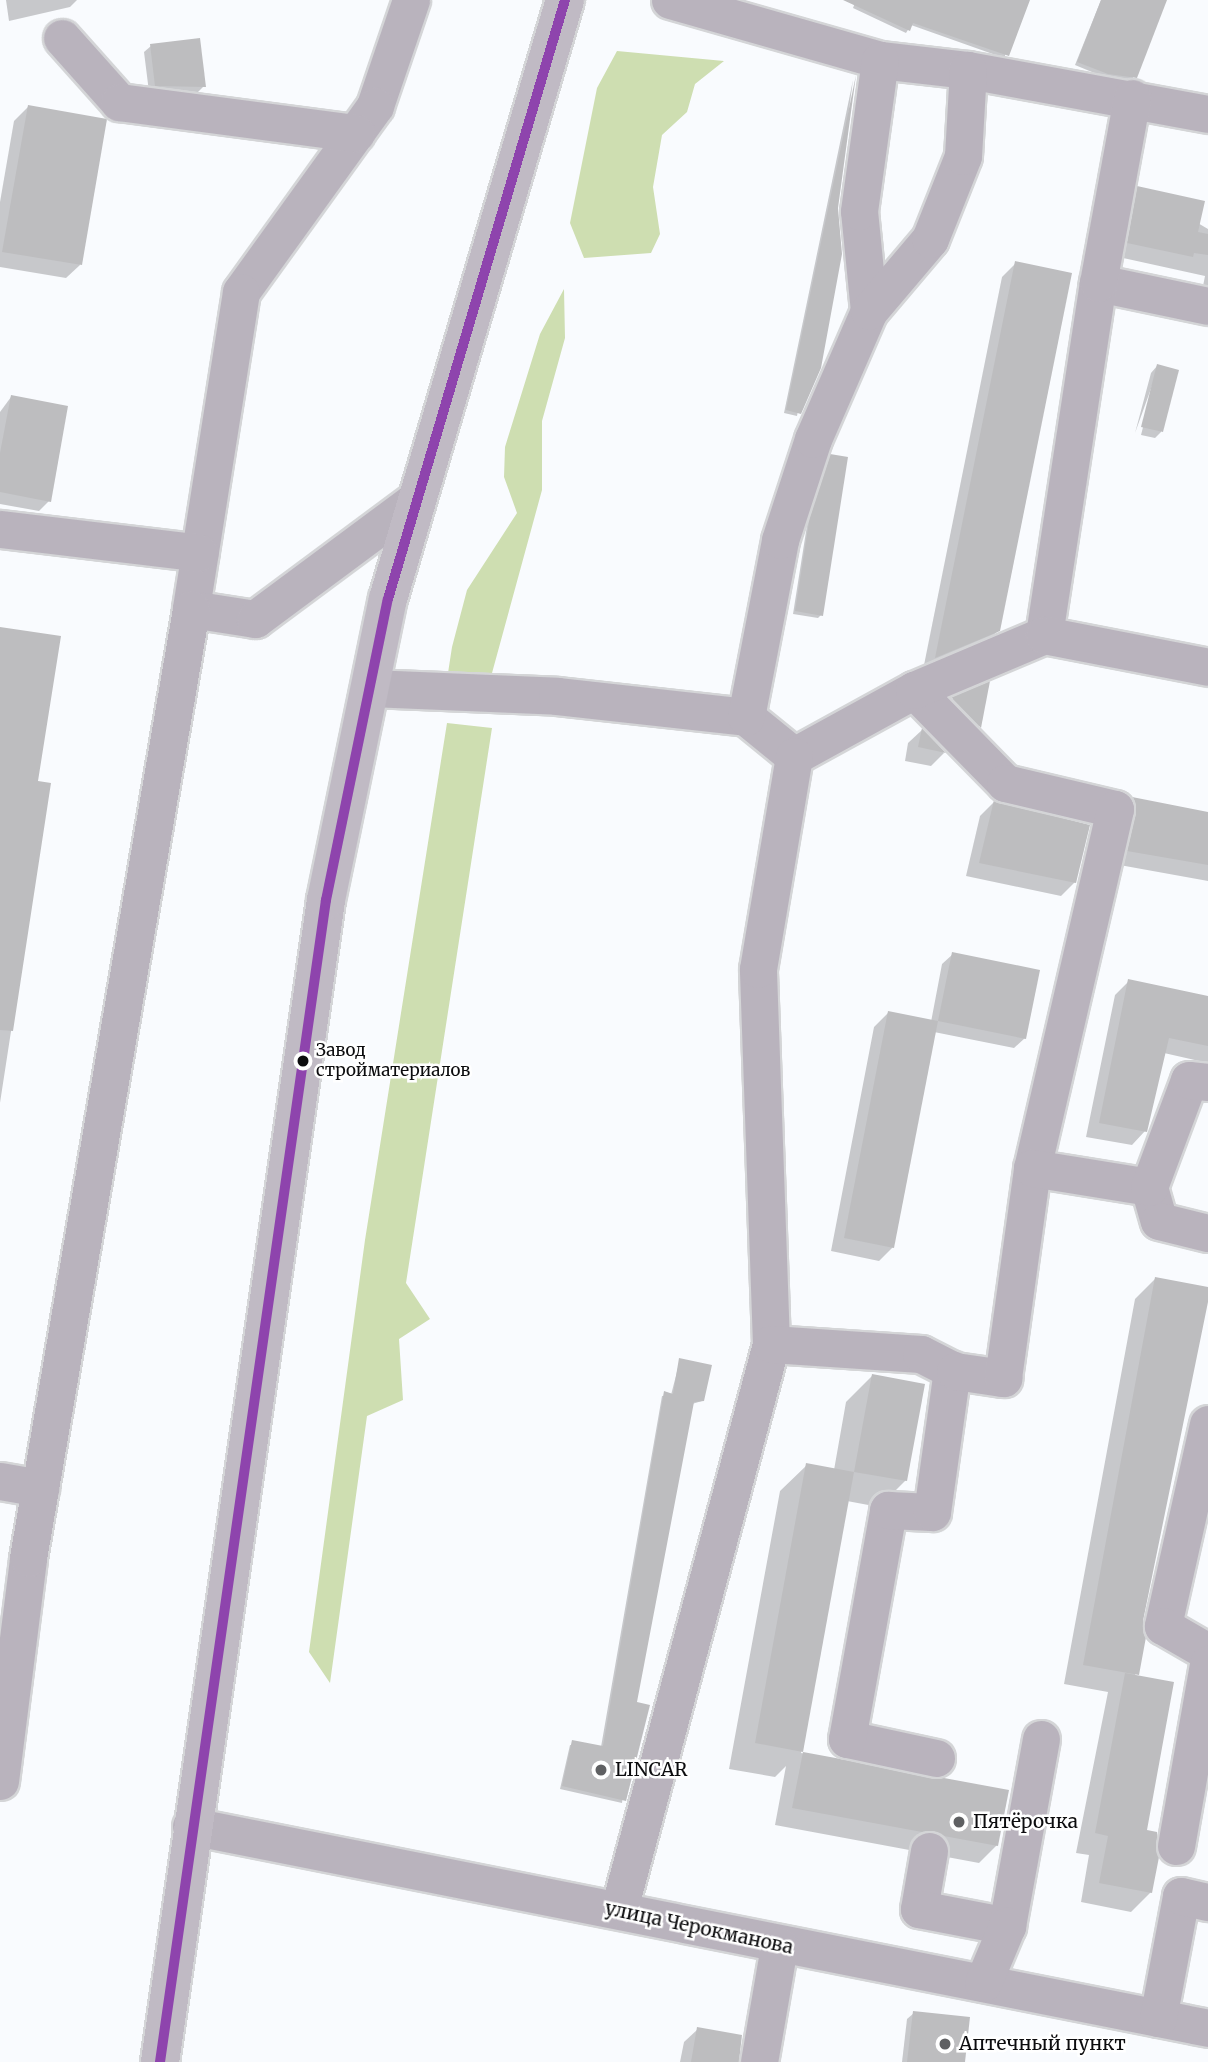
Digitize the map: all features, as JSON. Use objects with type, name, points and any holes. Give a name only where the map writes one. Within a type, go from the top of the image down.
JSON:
[{"type":"highway","points":[[160,2062],[191,1826],[326,900],[387,599],[565,0]]},
{"type":"street","points":[[0,1781],[40,1488],[191,609],[241,292],[375,107],[411,0]]},
{"type":"street","points":[[670,0],[880,60],[968,70],[1208,114]]},
{"type":"street","points":[[61,38],[119,102],[356,133]]},
{"type":"street","points":[[869,311],[859,211],[880,60]]},
{"type":"street","points":[[746,717],[780,540],[813,439],[869,311],[930,239],[963,156],[968,70]]},
{"type":"street","points":[[1044,635],[1098,283],[1132,98]]},
{"type":"street","points":[[1098,283],[1208,306]]},
{"type":"street","points":[[191,609],[255,619],[415,500]]},
{"type":"street","points":[[0,530],[200,553]]},
{"type":"street","points":[[794,756],[914,690],[1044,635],[1208,667]]},
{"type":"street","points":[[370,688],[557,696],[746,717],[794,756]]},
{"type":"street","points":[[771,1344],[921,1354],[952,1369],[1003,1378],[1032,1168],[1115,809],[1005,783],[914,690]]},
{"type":"street","points":[[619,1909],[771,1344],[758,969],[794,756]]},
{"type":"street","points":[[1208,1082],[1189,1080],[1149,1187],[1159,1221],[1208,1233]]},
{"type":"street","points":[[1032,1168],[1149,1187]]},
{"type":"street","points":[[936,1758],[847,1739],[888,1510],[932,1512],[952,1369]]},
{"type":"street","points":[[1208,1424],[1163,1626],[1208,1652]]},
{"type":"street","points":[[0,1482],[40,1488]]},
{"type":"street","points":[[1176,1846],[1208,1664]]},
{"type":"street","points":[[983,1983],[1007,1926],[1041,1739]]},
{"type":"street","name":"улица Черокманова","points":[[191,1826],[619,1909],[779,1946],[1208,2028]]},
{"type":"street","points":[[929,1851],[919,1909],[1007,1926]]},
{"type":"street","points":[[1157,2018],[1181,1896],[1208,1902]]},
{"type":"street","points":[[759,2062],[779,1946]]},
{"type":"green space","points":[[617,51],[724,61],[695,84],[687,112],[662,135],[653,187],[660,234],[651,253],[584,258],[570,223],[597,88]]},
{"type":"green space","points":[[564,289],[565,338],[542,421],[542,490],[489,684],[448,673],[452,647],[467,590],[517,513],[504,477],[505,447],[540,334]]},
{"type":"green space","points":[[447,723],[492,728],[406,1283],[430,1319],[399,1339],[403,1400],[367,1416],[330,1683],[309,1652],[365,1240]]},
{"type":"building","points":[[843,0],[1030,0],[1009,56],[913,23],[910,31]]},
{"type":"building","points":[[1101,0],[1167,0],[1137,78],[1108,74],[1077,62]]},
{"type":"building","points":[[200,38],[206,87],[155,86],[150,44]]},
{"type":"building","points":[[856,75],[838,208],[842,254],[821,368],[801,414],[786,410]]},
{"type":"building","points":[[28,105],[107,119],[82,265],[2,252]]},
{"type":"building","points":[[1137,186],[1205,201],[1198,232],[1208,234],[1208,255],[1194,253],[1193,257],[1127,243]]},
{"type":"building","points":[[1015,261],[1072,273],[1000,631],[935,658]]},
{"type":"building","points":[[1157,364],[1179,370],[1163,432],[1141,427]]},
{"type":"building","points":[[11,395],[68,406],[51,502],[0,492],[0,453]]},
{"type":"building","points":[[830,454],[848,457],[823,616],[795,611],[810,515]]},
{"type":"building","points":[[0,627],[61,636],[38,781],[51,783],[13,1031],[0,1030]]},
{"type":"building","points":[[990,681],[981,728],[951,697]]},
{"type":"building","points":[[922,728],[946,753],[918,747]]},
{"type":"building","points":[[1132,797],[1208,812],[1208,865],[1127,851],[1136,813]]},
{"type":"building","points":[[994,800],[1090,825],[1076,883],[979,863]]},
{"type":"building","points":[[952,952],[1040,970],[1026,1039],[938,1021]]},
{"type":"building","points":[[1128,979],[1208,996],[1208,1046],[1169,1038],[1147,1132],[1099,1123]]},
{"type":"building","points":[[888,1011],[938,1021],[894,1248],[844,1238]]},
{"type":"building","points":[[1155,1277],[1208,1287],[1208,1302],[1143,1621],[1146,1637],[1139,1675],[1083,1665]]},
{"type":"building","points":[[679,1358],[712,1365],[704,1401],[694,1402],[637,1702],[650,1705],[626,1801],[562,1786],[572,1740],[603,1746],[664,1391],[673,1394]]},
{"type":"building","points":[[872,1374],[925,1384],[907,1481],[854,1472]]},
{"type":"building","points":[[806,1463],[854,1472],[803,1752],[755,1743]]},
{"type":"building","points":[[1125,1673],[1174,1682],[1147,1830],[1157,1832],[1159,1857],[1152,1893],[1099,1883],[1108,1836],[1095,1833]]},
{"type":"building","points":[[803,1752],[1009,1790],[998,1846],[792,1808]]},
{"type":"building","points":[[913,2011],[970,2017],[965,2062],[907,2062]]},
{"type":"building","points":[[697,2027],[742,2035],[739,2062],[691,2062]]},
{"type":"transit line","points":[[160,2062],[326,900],[388,599],[565,0]]},
{"type":"place","name":"Завод стройматериалов","points":[[303,1061]]},
{"type":"place","name":"LINCAR","points":[[601,1770]]},
{"type":"place","name":"Пятёрочка","points":[[959,1822]]},
{"type":"place","name":"Аптечный пункт","points":[[945,2044]]}]
